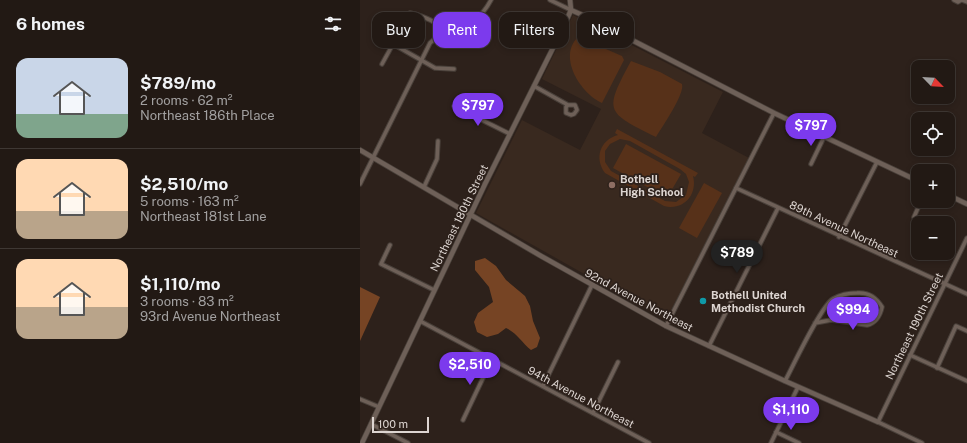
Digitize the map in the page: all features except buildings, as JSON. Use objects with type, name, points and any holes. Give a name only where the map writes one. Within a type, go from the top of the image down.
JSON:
[{"type":"street","points":[[482,12],[490,0]]},
{"type":"street","points":[[550,0],[589,18],[774,114],[911,178]]},
{"type":"street","name":"Northeast 180th Street","points":[[362,443],[434,290],[570,10],[570,0]]},
{"type":"street","points":[[954,0],[958,2],[962,0],[967,2]]},
{"type":"street","points":[[360,184],[420,61],[430,43],[433,41]]},
{"type":"street","points":[[382,64],[393,44],[420,61],[439,69],[454,69]]},
{"type":"street","points":[[534,86],[568,105]]},
{"type":"street","points":[[454,106],[510,134]]},
{"type":"street","points":[[666,326],[774,114]]},
{"type":"street","points":[[811,164],[824,137]]},
{"type":"street","points":[[424,186],[437,159],[438,141]]},
{"type":"street","name":"92nd Avenue Northeast","points":[[360,150],[592,285],[666,326],[922,443]]},
{"type":"street","points":[[839,237],[877,162]]},
{"type":"street","name":"89th Avenue Northeast","points":[[736,188],[839,237],[967,294]]},
{"type":"street","points":[[955,198],[967,204]]},
{"type":"street","points":[[709,346],[778,208]]},
{"type":"street","name":"Northeast 190th Street","points":[[878,422],[967,238]]},
{"type":"street","points":[[390,245],[381,264],[434,290]]},
{"type":"street","points":[[543,386],[592,285]]},
{"type":"street","points":[[785,381],[815,323],[832,300],[849,293],[860,292],[872,296],[882,307],[879,317],[872,324],[867,325],[831,320],[815,323]]},
{"type":"street","name":"94th Avenue Northeast","points":[[420,321],[649,443]]},
{"type":"street","points":[[937,368],[956,326],[967,331]]},
{"type":"street","points":[[910,355],[967,381]]},
{"type":"street","points":[[463,420],[492,359]]},
{"type":"street","points":[[593,413],[618,362]]},
{"type":"street","points":[[771,443],[798,387]]},
{"type":"street","points":[[360,399],[379,408]]},
{"type":"street","points":[[371,424],[408,443]]},
{"type":"street","points":[[776,432],[799,443]]},
{"type":"shaded area","name":"Bothell High School","points":[[573,15],[577,17],[577,48],[634,48],[634,46],[723,92],[702,133],[749,158],[666,320],[476,213],[522,120],[580,150],[601,109],[542,79],[557,48],[569,48],[569,23]]},
{"type":"shaded area","points":[[577,38],[577,48],[603,48],[622,56],[624,60],[602,103],[586,92],[574,74],[570,54],[572,45]]},
{"type":"shaded area","points":[[631,61],[660,72],[682,84],[682,89],[677,103],[656,137],[627,122],[614,108],[616,90]]},
{"type":"shaded area","points":[[617,129],[698,173],[695,177],[693,176],[693,189],[688,200],[677,206],[664,206],[605,173],[600,161],[601,150],[607,141],[618,135],[615,133]],"holes":[[[620,139],[630,141],[680,169],[686,174],[689,182],[686,195],[676,202],[665,201],[611,171],[605,162],[605,151],[610,144]]]},
{"type":"shaded area","points":[[626,144],[681,174],[667,198],[613,168]]},
{"type":"shaded area","points":[[704,183],[722,193],[697,238],[679,228]]},
{"type":"shaded area","points":[[485,258],[496,266],[506,280],[525,296],[530,306],[533,321],[540,338],[537,347],[531,350],[506,328],[498,334],[487,337],[477,332],[474,322],[478,313],[493,302],[489,287],[475,270],[475,261]]},
{"type":"shaded area","points":[[360,287],[380,297],[360,341]]},
{"type":"place","name":"Bothell High School","points":[[612,185]]},
{"type":"place","name":"Bothell United Methodist Church","points":[[703,301]]}]
